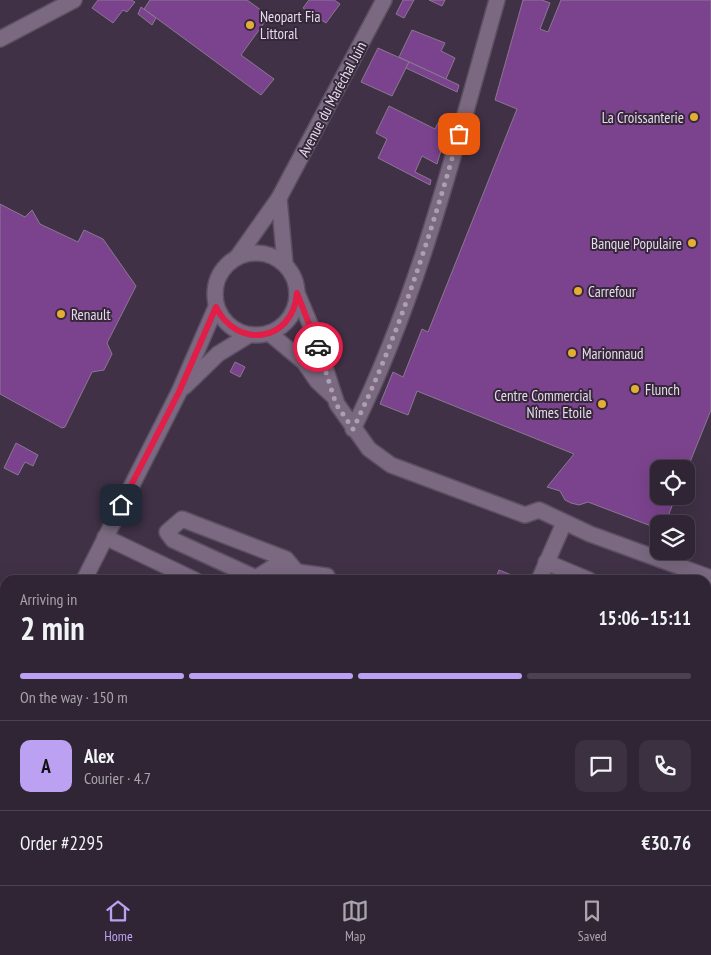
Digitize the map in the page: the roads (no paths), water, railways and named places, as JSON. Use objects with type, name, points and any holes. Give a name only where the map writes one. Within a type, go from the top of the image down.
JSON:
[{"type":"main road","points":[[711,790],[711,797]]},
{"type":"street","points":[[0,39],[74,0]]},
{"type":"street","name":"Avenue du Maréchal Juin","points":[[238,256],[279,198],[384,0]]},
{"type":"street","points":[[353,429],[370,395],[428,244],[497,0]]},
{"type":"street","points":[[279,198],[284,264]]},
{"type":"street","points":[[179,392],[218,354],[249,335],[269,333],[281,327],[290,317],[296,303],[296,282],[284,264],[274,256],[262,252],[250,252],[238,256],[228,263],[220,273],[214,295],[216,307],[229,326],[249,335]]},
{"type":"street","points":[[297,293],[313,332],[334,398]]},
{"type":"street","points":[[86,575],[179,392],[216,307]]},
{"type":"street","points":[[269,333],[304,362],[317,381],[334,398],[353,429],[370,449],[391,465],[524,515],[539,510],[564,523],[703,575]]},
{"type":"street","points":[[249,575],[173,540],[167,532],[182,519],[286,559],[294,575]]},
{"type":"street","points":[[541,575],[564,523]]},
{"type":"street","points":[[105,537],[184,575]]},
{"type":"street","points":[[546,562],[577,575]]},
{"type":"street","points":[[261,575],[273,567],[293,575]]},
{"type":"place","name":"Neopart Fia Littoral","points":[[250,25]]},
{"type":"place","name":"La Croissanterie","points":[[694,117]]},
{"type":"place","name":"Banque Populaire","points":[[692,243]]},
{"type":"place","name":"Carrefour","points":[[578,291]]},
{"type":"place","name":"Renault","points":[[61,314]]},
{"type":"place","name":"Marionnaud","points":[[572,353]]},
{"type":"place","name":"Flunch","points":[[635,389]]},
{"type":"place","name":"Centre Commercial Nîmes Etoile","points":[[602,404]]}]
